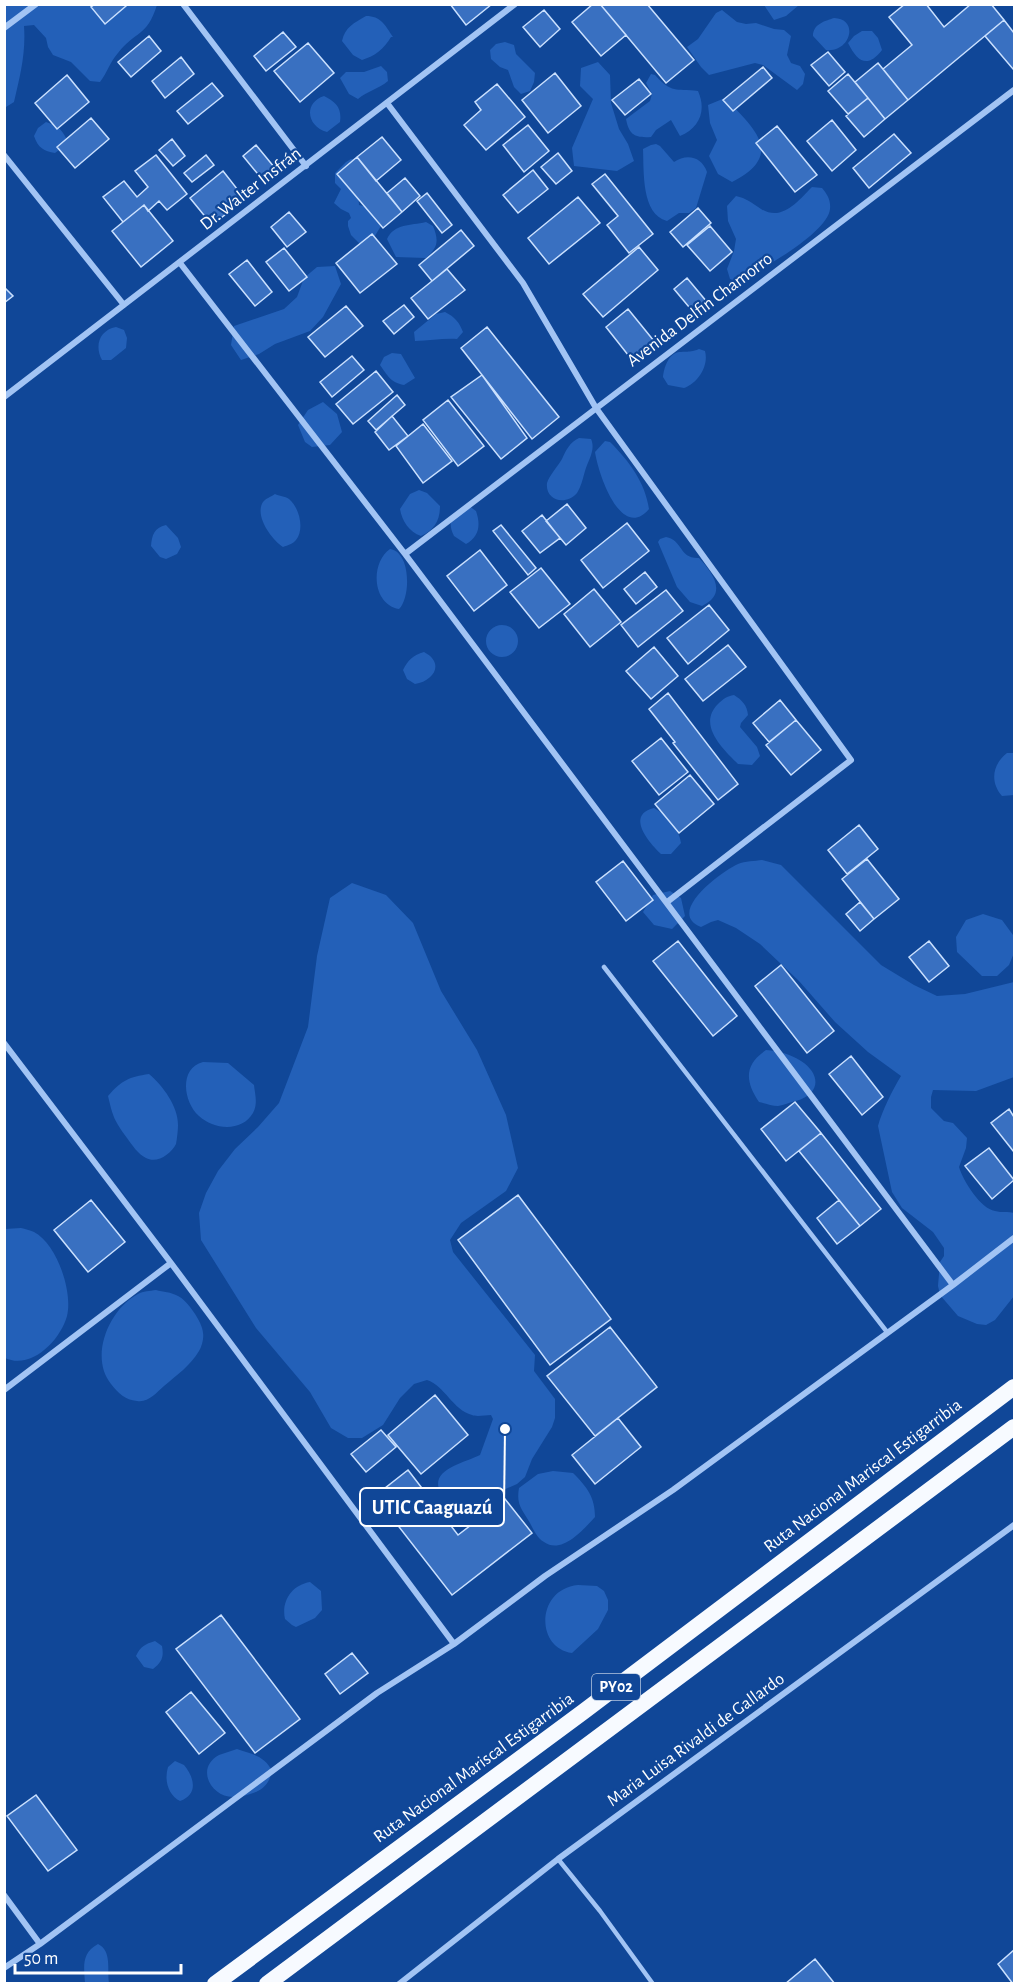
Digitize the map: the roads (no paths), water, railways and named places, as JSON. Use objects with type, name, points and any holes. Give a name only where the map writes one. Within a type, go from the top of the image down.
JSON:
[{"type":"highway","name":"Ruta Nacional Mariscal Estigarribia","points":[[215,1983],[593,1704],[1014,1387]]},
{"type":"highway","name":"PY02","points":[[267,1983],[1014,1427]]},
{"type":"street","points":[[4,28],[36,4]]},
{"type":"street","points":[[183,4],[306,166]]},
{"type":"street","name":"Dr. Walter Insfrán","points":[[4,397],[515,4]]},
{"type":"street","name":"Avenida Delfin Chamorro","points":[[405,554],[1014,90]]},
{"type":"street","points":[[387,104],[523,283],[596,408],[851,760],[667,902]]},
{"type":"street","points":[[4,155],[124,305]]},
{"type":"street","points":[[180,263],[405,554],[953,1285]]},
{"type":"street","points":[[4,1043],[171,1263],[454,1644]]},
{"type":"street","points":[[4,1968],[40,1944],[378,1693],[454,1644],[545,1576],[673,1490],[1014,1238]]},
{"type":"street","points":[[4,1390],[171,1263]]},
{"type":"street","name":"Maria Luisa Rivaldi de Gallardo","points":[[399,1983],[558,1859],[1014,1526]]},
{"type":"street","points":[[4,1895],[40,1944]]},
{"type":"lane","points":[[604,967],[887,1332]]},
{"type":"lane","points":[[558,1859],[653,1983]]},
{"type":"place","name":"UTIC Caaguazú","points":[[505,1429]]}]
